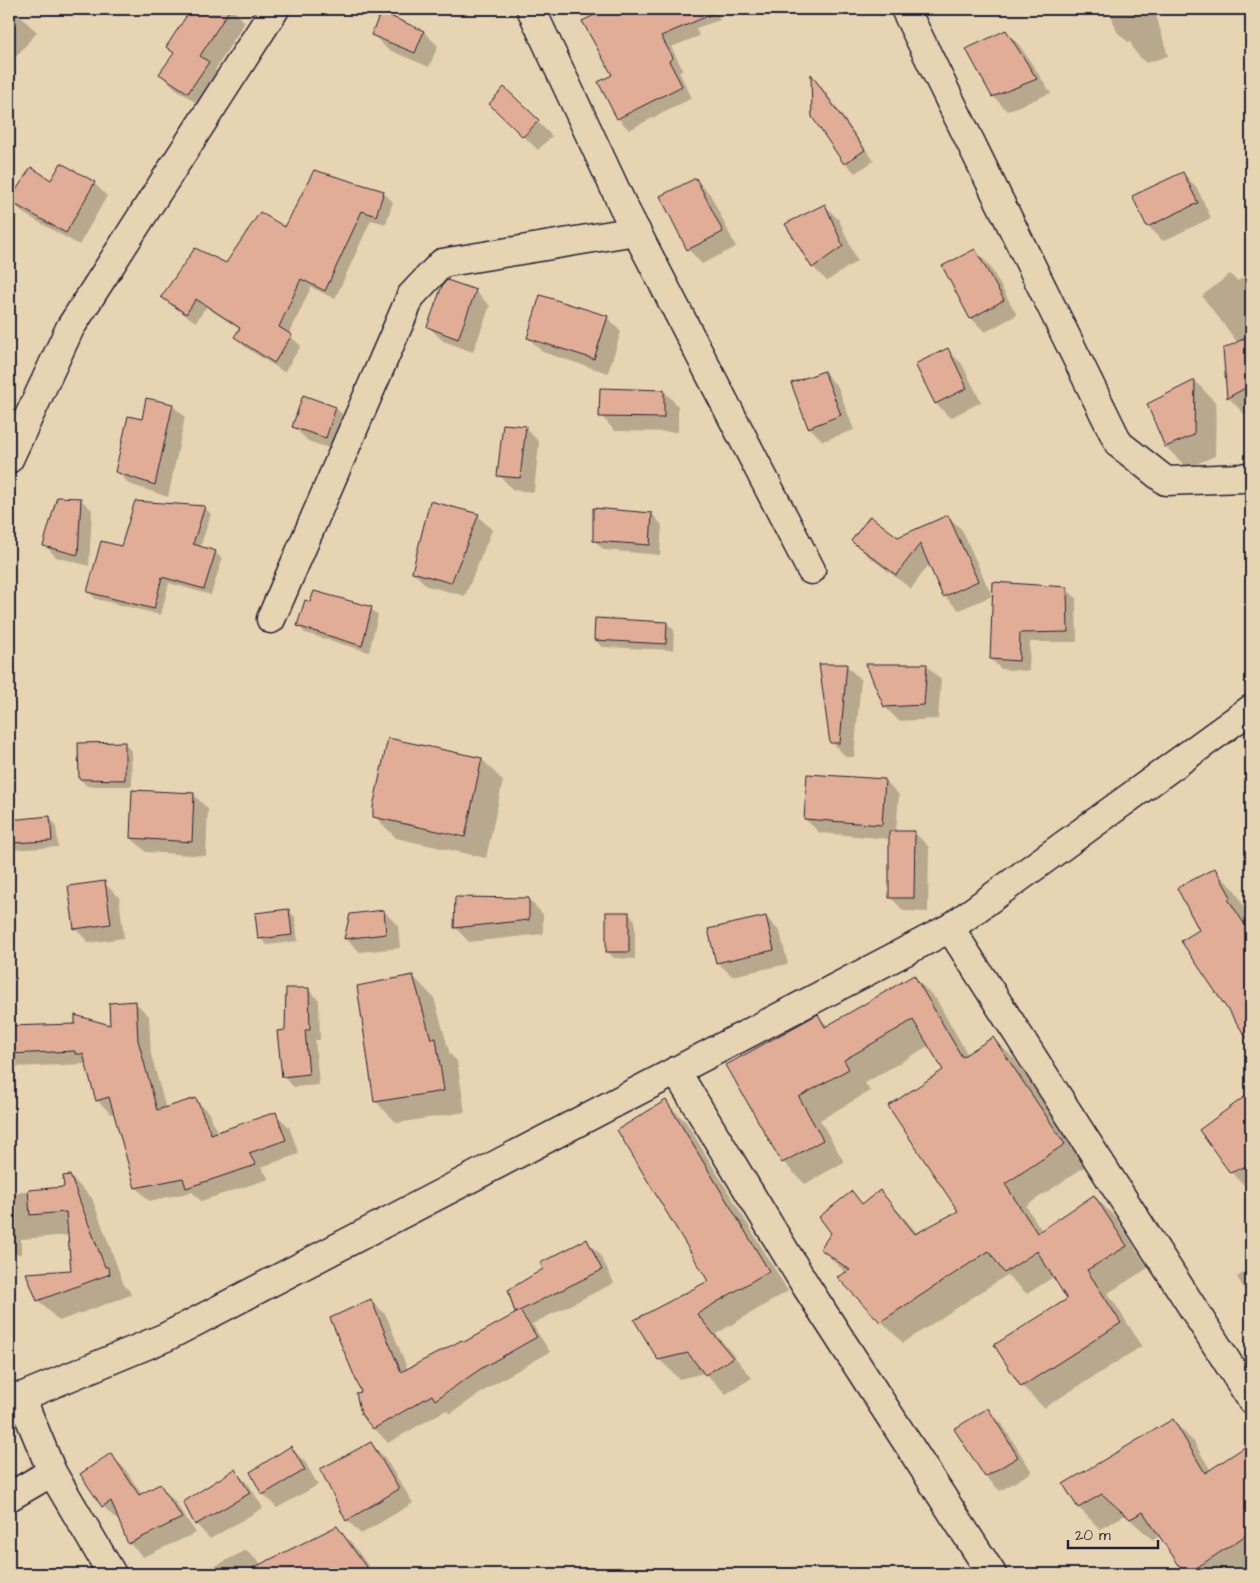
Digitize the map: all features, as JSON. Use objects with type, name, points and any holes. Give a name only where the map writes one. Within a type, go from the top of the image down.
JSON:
[{"type":"street","points":[[9,459],[70,328],[275,9]]},
{"type":"street","points":[[531,9],[623,206],[812,570]]},
{"type":"street","points":[[905,9],[1119,444],[1166,481],[1251,476]]},
{"type":"street","points":[[271,619],[412,296],[442,263],[636,231]]},
{"type":"street","points":[[112,1574],[52,1472],[15,1396],[166,1337],[950,928],[1251,709]]},
{"type":"street","points":[[950,928],[1249,1390]]},
{"type":"street","points":[[676,1071],[806,1286],[992,1574]]},
{"type":"street","points":[[9,1497],[52,1472]]},
{"type":"building","points":[[191,9],[230,9],[200,56],[209,62],[188,93],[159,74],[174,53],[166,47]]},
{"type":"building","points":[[607,9],[724,9],[661,36],[673,58],[669,61],[682,86],[617,119],[598,82],[612,75],[582,21]]},
{"type":"building","points":[[381,12],[424,31],[415,53],[371,35]]},
{"type":"building","points":[[1006,30],[1037,79],[992,97],[966,49]]},
{"type":"building","points":[[811,74],[865,150],[844,164],[812,117]]},
{"type":"building","points":[[504,87],[539,120],[523,137],[489,104]]},
{"type":"building","points":[[61,163],[95,182],[66,233],[9,201],[31,167],[51,180]]},
{"type":"building","points":[[314,170],[384,191],[376,216],[362,211],[325,291],[301,279],[279,327],[292,335],[274,363],[234,337],[240,328],[196,299],[186,314],[161,297],[195,248],[226,263],[260,212],[285,227]]},
{"type":"building","points":[[1183,172],[1198,203],[1147,227],[1132,196]]},
{"type":"building","points":[[696,178],[723,232],[687,250],[660,196]]},
{"type":"building","points":[[825,204],[843,246],[812,268],[785,224]]},
{"type":"building","points":[[975,249],[1004,300],[970,319],[942,266]]},
{"type":"building","points":[[447,280],[476,290],[458,339],[427,327],[442,286]]},
{"type":"building","points":[[540,295],[608,316],[594,359],[527,338]]},
{"type":"building","points":[[1251,335],[1251,385],[1227,398],[1223,349]]},
{"type":"building","points":[[948,348],[967,388],[935,404],[915,364]]},
{"type":"building","points":[[824,371],[841,415],[808,428],[791,383]]},
{"type":"building","points":[[1195,380],[1194,435],[1165,447],[1147,404]]},
{"type":"building","points":[[600,388],[664,390],[664,418],[599,417]]},
{"type":"building","points":[[303,395],[336,407],[326,438],[292,427]]},
{"type":"building","points":[[146,398],[173,404],[155,485],[115,472],[128,416],[142,419]]},
{"type":"building","points":[[503,424],[526,426],[520,478],[497,476]]},
{"type":"building","points":[[57,497],[81,498],[78,555],[43,546]]},
{"type":"building","points":[[135,501],[205,506],[193,544],[216,551],[204,589],[162,577],[154,609],[87,592],[101,541],[121,546]]},
{"type":"building","points":[[430,501],[479,514],[451,583],[412,572]]},
{"type":"building","points":[[593,508],[652,513],[650,545],[593,541]]},
{"type":"building","points":[[948,515],[978,581],[943,597],[920,544],[896,575],[851,541],[870,516],[898,537]]},
{"type":"building","points":[[993,582],[1067,587],[1068,632],[1020,633],[1019,661],[990,659]]},
{"type":"building","points":[[314,591],[372,607],[362,646],[297,626],[305,600],[310,602]]},
{"type":"building","points":[[595,618],[667,622],[666,644],[594,640]]},
{"type":"building","points":[[819,664],[847,664],[840,743],[830,743]]},
{"type":"building","points":[[866,664],[927,664],[924,705],[884,707]]},
{"type":"building","points":[[388,738],[482,758],[465,837],[373,817],[373,807]]},
{"type":"building","points":[[125,742],[125,780],[79,779],[78,743]]},
{"type":"building","points":[[807,774],[885,779],[882,825],[804,819]]},
{"type":"building","points":[[132,790],[194,793],[192,842],[130,838]]},
{"type":"building","points":[[50,816],[52,841],[9,843],[9,820]]},
{"type":"building","points":[[889,831],[915,831],[914,898],[889,898]]},
{"type":"building","points":[[1215,868],[1231,897],[1228,899],[1251,934],[1251,1044],[1181,941],[1199,930],[1177,888]]},
{"type":"building","points":[[105,881],[111,924],[74,929],[68,886]]},
{"type":"building","points":[[455,897],[529,898],[529,920],[454,928]]},
{"type":"building","points":[[289,909],[292,935],[258,939],[255,913]]},
{"type":"building","points":[[384,910],[386,934],[344,939],[350,914]]},
{"type":"building","points":[[606,912],[629,912],[629,952],[606,952]]},
{"type":"building","points":[[766,916],[774,950],[716,963],[708,929]]},
{"type":"building","points":[[413,975],[431,1039],[436,1038],[444,1091],[374,1102],[357,986]]},
{"type":"building","points":[[914,975],[962,1057],[993,1037],[1065,1144],[1005,1184],[1037,1233],[1094,1195],[1127,1246],[1087,1270],[1121,1323],[1021,1387],[994,1345],[1067,1299],[1037,1251],[1004,1273],[989,1251],[880,1322],[837,1277],[850,1270],[820,1249],[831,1233],[819,1217],[852,1191],[862,1204],[880,1190],[915,1234],[958,1211],[888,1106],[943,1070],[913,1020],[844,1060],[849,1069],[799,1097],[823,1140],[782,1163],[726,1065],[818,1014],[825,1027]]},
{"type":"building","points":[[286,988],[309,988],[310,1030],[305,1030],[309,1074],[282,1077],[277,1031],[285,1030]]},
{"type":"building","points":[[136,1001],[138,1040],[157,1110],[196,1098],[211,1134],[276,1112],[286,1140],[249,1153],[256,1165],[186,1188],[183,1178],[135,1188],[109,1097],[96,1101],[83,1054],[75,1054],[75,1051],[9,1054],[9,1026],[75,1024],[75,1015],[110,1025],[109,1003]]},
{"type":"building","points":[[1251,1092],[1251,1164],[1230,1173],[1199,1130]]},
{"type":"building","points":[[666,1100],[769,1271],[697,1314],[733,1358],[705,1375],[688,1353],[658,1360],[634,1320],[708,1281],[617,1130]]},
{"type":"building","points":[[70,1175],[105,1267],[108,1267],[110,1274],[37,1301],[26,1273],[71,1270],[66,1212],[30,1215],[28,1190],[64,1187],[63,1176]]},
{"type":"building","points":[[587,1239],[602,1270],[515,1313],[508,1290],[543,1269],[540,1263]]},
{"type":"building","points":[[371,1299],[401,1372],[462,1340],[464,1342],[520,1311],[537,1337],[482,1368],[435,1400],[432,1395],[373,1429],[361,1414],[356,1393],[361,1392],[330,1318]]},
{"type":"building","points":[[988,1408],[1018,1457],[985,1477],[954,1429]]},
{"type":"building","points":[[1173,1419],[1205,1473],[1251,1443],[1251,1532],[1187,1574],[1185,1574],[1143,1512],[1130,1519],[1102,1494],[1078,1508],[1063,1484]]},
{"type":"building","points":[[371,1442],[399,1489],[346,1521],[320,1469]]},
{"type":"building","points":[[291,1446],[305,1470],[262,1495],[250,1472]]},
{"type":"building","points":[[111,1453],[139,1495],[160,1484],[182,1518],[128,1544],[111,1501],[102,1507],[80,1474]]},
{"type":"building","points":[[235,1469],[250,1493],[195,1525],[183,1502]]},
{"type":"building","points":[[337,1526],[371,1574],[241,1574]]}]
